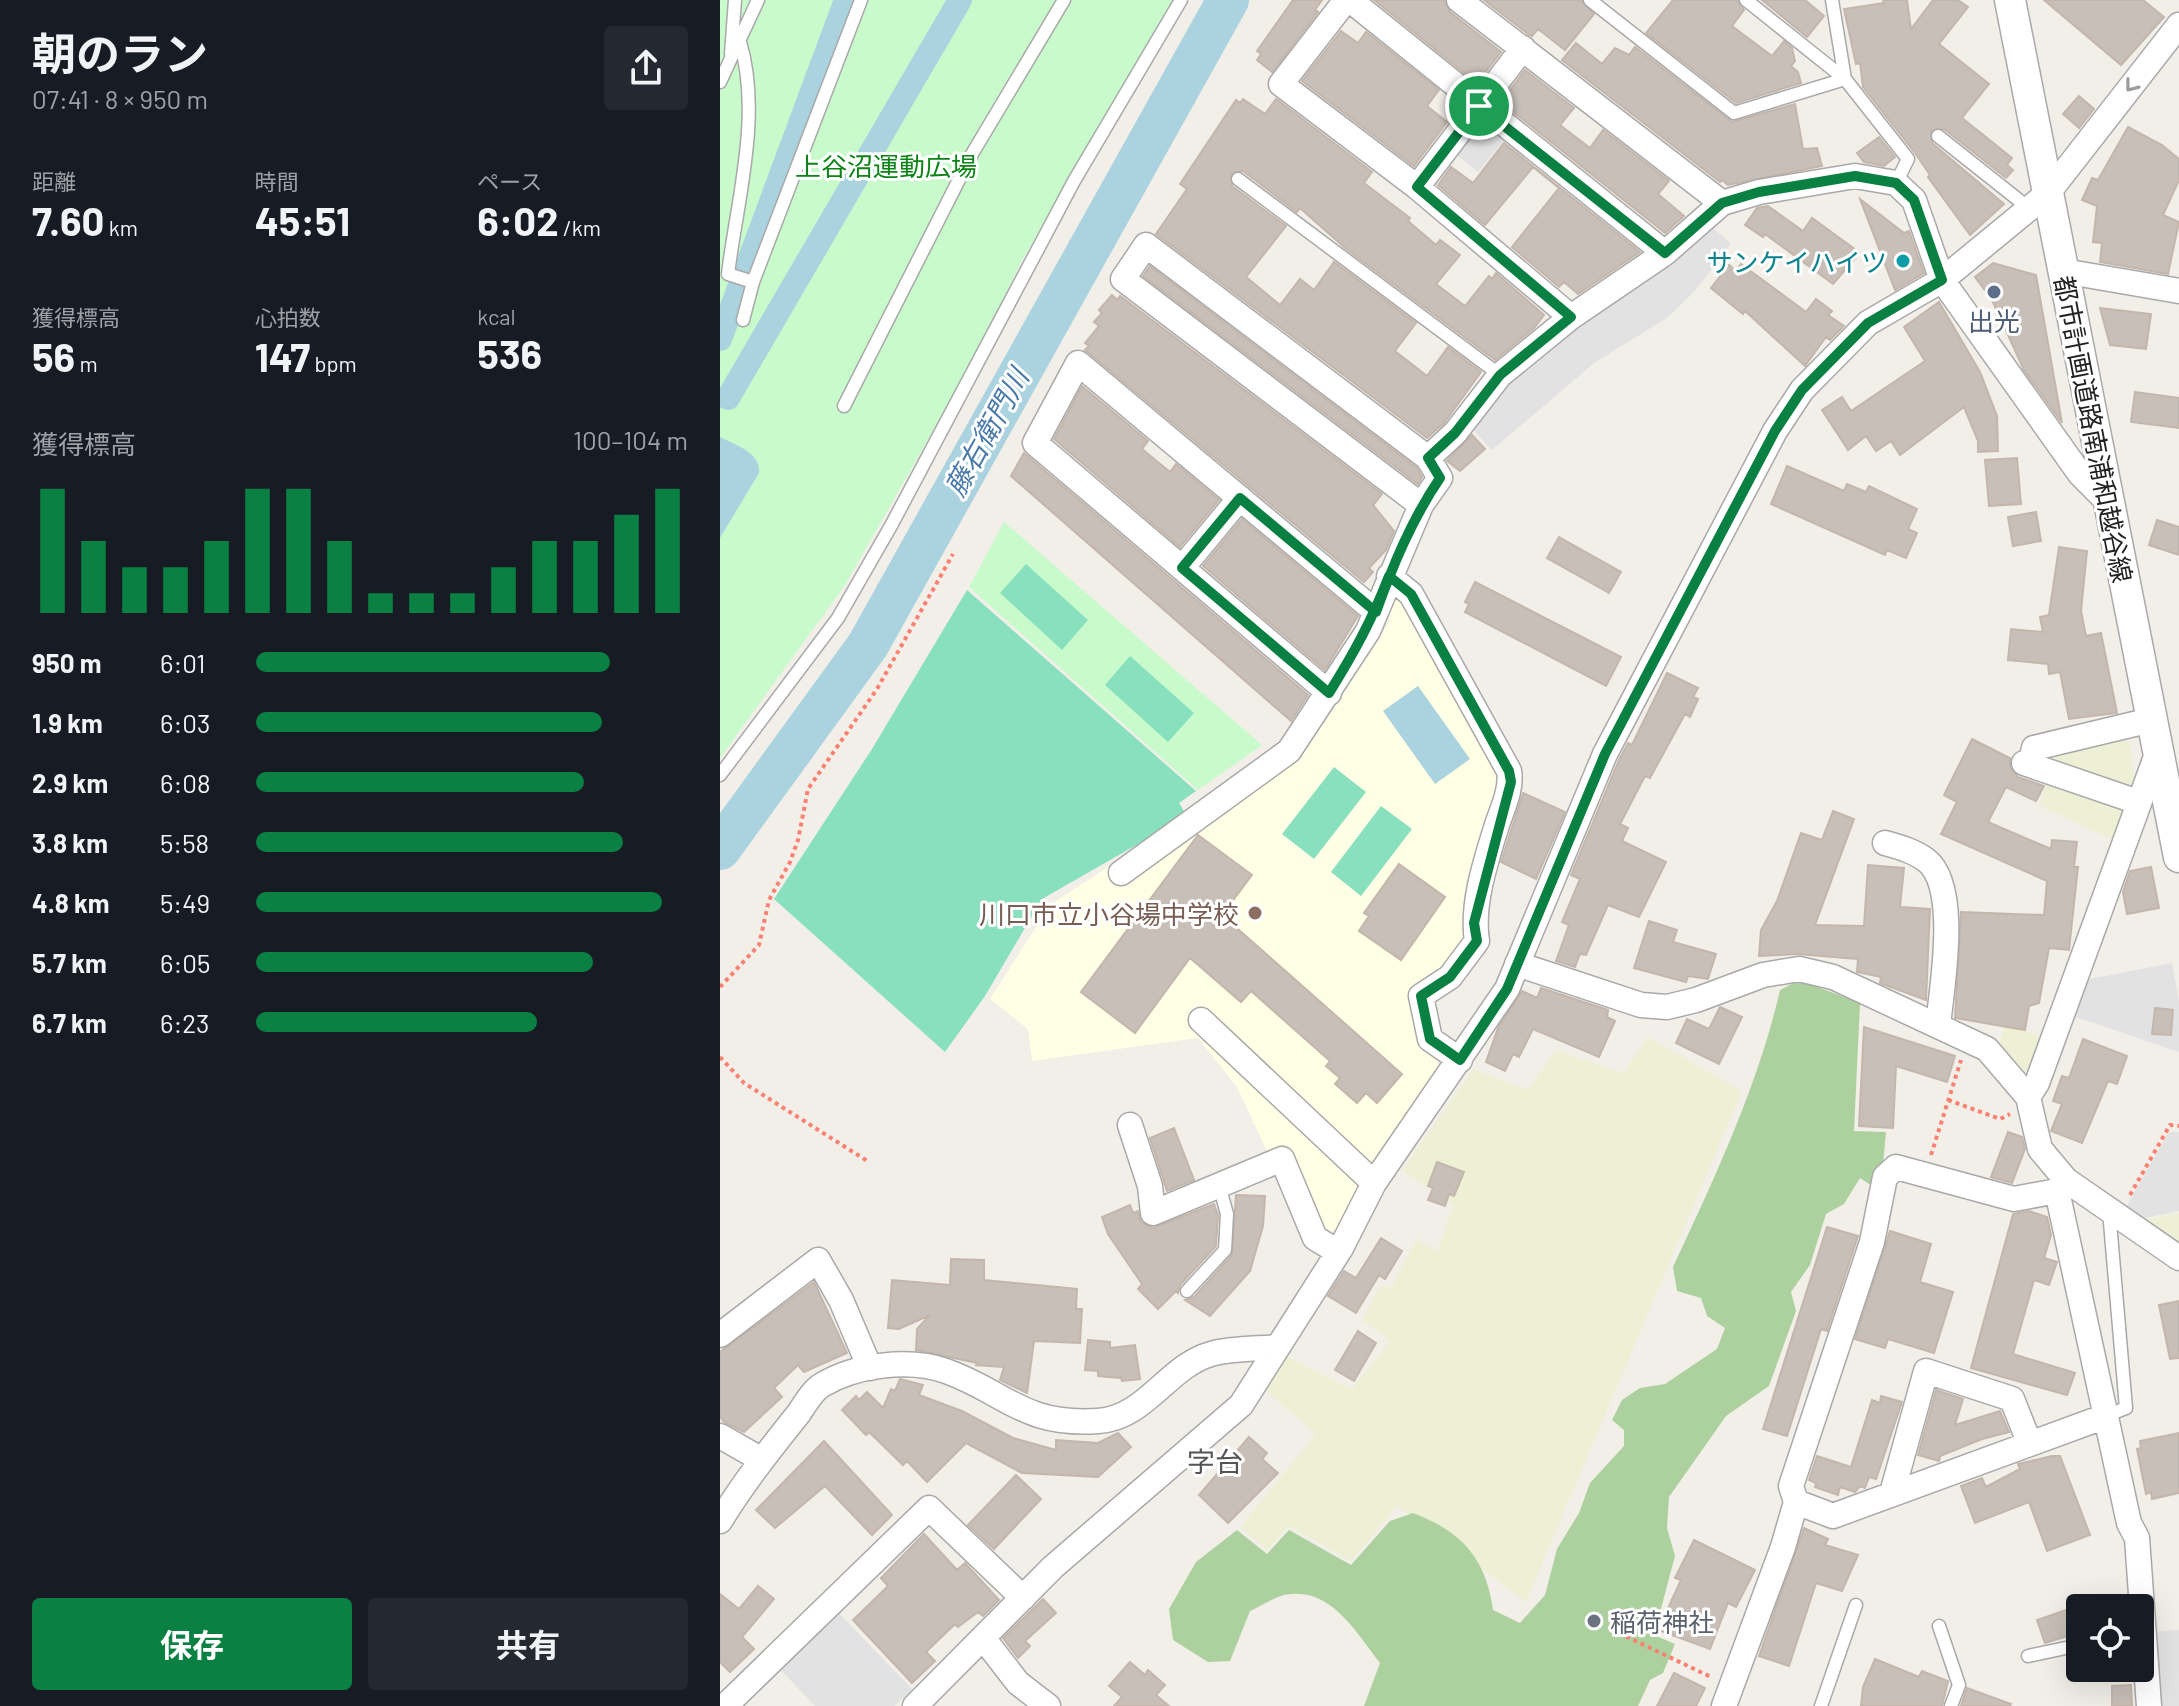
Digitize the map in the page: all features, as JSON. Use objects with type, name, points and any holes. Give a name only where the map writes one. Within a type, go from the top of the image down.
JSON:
[{"type":"street","points":[[1571,317],[1417,187],[1281,84],[1348,0],[1665,253]]},
{"type":"street","points":[[1459,0],[1722,203]]},
{"type":"street","name":"都市計画道路南浦和越谷線","points":[[2010,0],[2039,201],[2063,271],[2106,500],[2165,720],[2157,754],[2179,857]]},
{"type":"street","points":[[915,1706],[1053,1567],[1241,1405],[1338,1252],[1374,1183],[1507,989],[1605,754],[1775,431],[1802,390],[1868,323],[1942,280],[2039,201],[2179,25]]},
{"type":"street","points":[[1417,187],[1523,48]]},
{"type":"street","points":[[1428,458],[1455,433],[1500,375],[1571,317],[1665,253],[1722,203],[1759,192],[1855,176],[1896,183],[1914,200],[1942,280],[2080,474],[2106,500]]},
{"type":"street","points":[[1121,873],[1289,751],[1368,631],[1421,505],[1440,478],[1428,458],[1146,245],[1123,279],[1421,505]]},
{"type":"street","points":[[2063,271],[2179,291]]},
{"type":"street","points":[[1329,693],[1035,443],[1078,363],[1376,612]]},
{"type":"street","points":[[1182,568],[1240,498]]},
{"type":"street","points":[[1389,576],[1411,594],[1509,771],[1511,782],[1474,923],[1477,941],[1450,977],[1421,996],[1430,1039],[1460,1060]]},
{"type":"street","points":[[2138,802],[2027,764],[2034,748],[2165,720]]},
{"type":"street","points":[[2029,1101],[2157,754]]},
{"type":"street","points":[[1885,843],[1928,861],[1941,881],[1945,905],[1944,966],[1938,1025]]},
{"type":"street","points":[[1517,964],[1641,1005],[1667,1007],[1696,1000],[1763,975],[1799,969],[1833,977],[1987,1049],[2029,1101],[2040,1149],[2062,1186],[2106,1416],[2129,1523],[2137,1538],[2140,1594]]},
{"type":"street","points":[[1201,1020],[1374,1183]]},
{"type":"street","points":[[1130,1125],[1150,1186],[1153,1213],[1282,1159],[1315,1238],[1338,1252]]},
{"type":"street","points":[[1728,1697],[1796,1502],[1791,1486],[1872,1242],[1885,1177],[1896,1167],[2014,1199],[2062,1186],[2113,1214],[2179,1258]]},
{"type":"street","points":[[720,1335],[818,1260],[841,1300],[870,1368]]},
{"type":"street","points":[[720,1521],[762,1460],[820,1386],[870,1368],[905,1365],[945,1371],[1017,1408],[1051,1421],[1102,1421],[1146,1403],[1177,1372],[1210,1354],[1278,1347]]},
{"type":"street","points":[[1892,1493],[1926,1371],[2012,1399],[2029,1442]]},
{"type":"street","points":[[1796,1502],[1833,1516],[2106,1416]]},
{"type":"street","points":[[720,1436],[762,1460]]},
{"type":"street","points":[[725,1706],[929,1508],[1023,1598]]},
{"type":"street","points":[[984,1639],[1018,1683],[1048,1706]]},
{"type":"street","points":[[2146,1682],[2149,1706]]},
{"type":"lane","points":[[731,54],[735,0]]},
{"type":"lane","points":[[720,82],[758,0]]},
{"type":"lane","points":[[743,320],[753,282],[861,0]]},
{"type":"lane","points":[[844,406],[972,154],[1064,0]]},
{"type":"lane","points":[[720,775],[838,618],[892,524],[1074,181],[1181,0]]},
{"type":"lane","points":[[1590,0],[1734,113],[1845,79]]},
{"type":"lane","points":[[1746,0],[1845,79],[1908,159],[1896,183]]},
{"type":"lane","points":[[1832,0],[1845,79]]},
{"type":"lane","points":[[740,42],[750,73],[748,126],[728,274],[753,282]]},
{"type":"lane","points":[[1938,136],[2039,201]]},
{"type":"lane","points":[[1238,179],[1500,375]]},
{"type":"lane","points":[[1187,1291],[1225,1250],[1227,1214],[1219,1185]]},
{"type":"lane","points":[[2106,1416],[2126,1408],[2118,1338],[2113,1214]]},
{"type":"lane","points":[[2092,1346],[2118,1338]]},
{"type":"lane","points":[[1821,1706],[1856,1605]]},
{"type":"lane","points":[[1939,1626],[1959,1685],[1951,1706]]},
{"type":"lane","points":[[2028,1656],[2066,1648]]},
{"type":"path","points":[[720,987],[759,945],[769,900],[798,840],[808,789],[877,689],[953,554]]},
{"type":"path","points":[[1924,1175],[1968,1039]]},
{"type":"path","points":[[720,1057],[744,1083],[869,1162]]},
{"type":"path","points":[[1948,1100],[2000,1119],[2029,1101]]},
{"type":"path","points":[[2113,1214],[2170,1125],[2179,1126]]},
{"type":"path","points":[[1619,1633],[1728,1697]]},
{"type":"shaded area","points":[[1484,119],[1506,138],[1478,172],[1453,152]]},
{"type":"shaded area","points":[[1711,226],[1731,244],[1695,291],[1667,318],[1594,363],[1492,450],[1469,425],[1528,362]]},
{"type":"shaded area","name":"川口市立小谷場中学校","points":[[1397,596],[1405,599],[1501,779],[1466,941],[1441,970],[1412,995],[1438,1057],[1438,1067],[1337,1230],[1330,1231],[1318,1220],[1285,1144],[1267,1151],[1237,1087],[1198,1038],[1032,1061],[1028,1029],[990,999],[1050,905],[1108,867],[1120,884],[1280,768],[1323,725],[1388,624],[1392,601]]},
{"type":"shaded area","points":[[2129,740],[2135,783],[2126,788],[2050,765],[2053,751]]},
{"type":"shaded area","points":[[2048,782],[2120,804],[2125,812],[2115,841],[2039,805]]},
{"type":"shaded area","points":[[2172,963],[2179,1000],[2179,1052],[2073,1016],[2085,980]]},
{"type":"shaded area","points":[[2005,1026],[2043,1036],[2033,1071],[2024,1071],[1999,1043]]},
{"type":"shaded area","points":[[1648,1037],[1742,1091],[1526,1602],[1397,1506],[1351,1561],[1289,1526],[1267,1550],[1240,1527],[1316,1434],[1265,1390],[1287,1357],[1352,1389],[1390,1341],[1362,1320],[1380,1286],[1391,1288],[1417,1239],[1437,1252],[1453,1205],[1402,1171],[1473,1069],[1528,1090],[1556,1050],[1623,1073]]},
{"type":"shaded area","points":[[2169,1132],[2179,1132],[2179,1211],[2140,1219],[2125,1209]]},
{"type":"shaded area","points":[[2179,1213],[2179,1246],[2141,1221]]},
{"type":"shaded area","points":[[835,1609],[912,1689],[895,1706],[815,1706],[777,1666]]},
{"type":"shaded area","points":[[2179,1630],[2179,1706],[2157,1706],[2154,1632]]},
{"type":"green space","name":"上谷沼運動広場","points":[[720,0],[1174,0],[1020,264],[982,345],[845,585],[720,758]]},
{"type":"green space","points":[[1004,522],[1262,745],[1198,790],[969,587]]},
{"type":"green space","points":[[1026,564],[1088,620],[1062,650],[1000,593]]},
{"type":"green space","points":[[967,590],[1196,791],[1179,803],[1187,816],[1042,899],[985,996],[945,1052],[774,899],[872,749]]},
{"type":"green space","points":[[1130,656],[1194,713],[1168,742],[1105,685]]},
{"type":"green space","points":[[1334,767],[1366,792],[1314,859],[1282,834]]},
{"type":"green space","points":[[1381,806],[1412,829],[1361,896],[1331,872]]},
{"type":"green space","points":[[1799,980],[1860,1003],[1854,1131],[1886,1132],[1883,1164],[1872,1186],[1860,1178],[1844,1204],[1826,1214],[1810,1265],[1791,1292],[1796,1311],[1769,1386],[1726,1416],[1669,1497],[1667,1528],[1675,1556],[1654,1635],[1675,1644],[1663,1673],[1650,1680],[1638,1706],[1364,1706],[1380,1663],[1340,1614],[1315,1597],[1300,1594],[1280,1596],[1250,1611],[1230,1661],[1208,1662],[1173,1640],[1169,1609],[1196,1562],[1237,1530],[1267,1554],[1289,1530],[1351,1565],[1390,1521],[1413,1513],[1445,1528],[1458,1538],[1484,1575],[1493,1610],[1520,1623],[1545,1595],[1557,1549],[1579,1513],[1590,1483],[1624,1446],[1624,1430],[1612,1420],[1622,1400],[1640,1388],[1665,1384],[1717,1349],[1725,1328],[1707,1316],[1701,1298],[1677,1291],[1673,1267],[1748,1096],[1780,990]]},
{"type":"water","points":[[720,437],[751,454],[759,466],[759,473],[720,538]]},
{"type":"water","points":[[1418,686],[1470,759],[1435,784],[1383,711]]},
{"type":"building","points":[[1293,0],[1322,0],[1315,10],[1318,12],[1272,72],[1257,60],[1261,54],[1257,51]]},
{"type":"building","points":[[1374,0],[1444,0],[1450,12],[1501,52],[1477,83]]},
{"type":"building","points":[[1484,0],[1581,0],[1594,14],[1565,50],[1538,29],[1532,36],[1528,34]]},
{"type":"building","points":[[1673,0],[1737,0],[1744,10],[1732,26],[1772,56],[1784,41],[1792,48],[1795,61],[1791,66],[1798,72],[1801,83],[1736,103],[1646,33]]},
{"type":"building","points":[[1762,0],[1805,0],[1824,16],[1807,37]]},
{"type":"building","points":[[1883,0],[1907,0],[1911,29],[1933,0],[1958,0],[1968,7],[1939,44],[1989,84],[1962,118],[2012,158],[2007,165],[2013,170],[2006,178],[1944,129],[1931,131],[1932,143],[2004,204],[1970,235],[1928,177],[1930,175],[1915,153],[1863,87],[1860,63],[1856,64],[1844,9],[1884,3]]},
{"type":"building","points":[[2044,0],[2143,0],[2164,17],[2121,65]]},
{"type":"building","points":[[1341,31],[1358,43],[1366,32],[1439,90],[1427,106],[1447,122],[1414,166],[1302,81]]},
{"type":"building","points":[[1576,43],[1602,64],[1615,48],[1629,55],[1635,47],[1732,122],[1795,104],[1803,149],[1817,148],[1822,166],[1728,185],[1722,180],[1720,182],[1562,60]]},
{"type":"building","points":[[1525,70],[1574,108],[1560,125],[1590,148],[1603,130],[1669,181],[1658,194],[1684,216],[1665,233],[1501,102]]},
{"type":"building","points":[[2079,96],[2094,109],[2079,128],[2063,114]]},
{"type":"building","points":[[1243,99],[1265,114],[1276,99],[1372,172],[1364,183],[1410,218],[1408,221],[1436,245],[1440,240],[1460,255],[1436,284],[1465,306],[1489,276],[1492,279],[1496,273],[1544,315],[1534,328],[1495,360],[1345,248],[1300,208],[1297,212],[1243,171],[1231,173],[1232,186],[1286,226],[1246,277],[1280,305],[1300,279],[1314,290],[1334,262],[1416,323],[1395,351],[1427,376],[1448,347],[1481,372],[1444,423],[1427,438],[1156,234],[1187,189],[1180,184],[1236,100],[1240,103]]},
{"type":"building","points":[[2128,127],[2162,145],[2179,159],[2179,180],[2163,215],[2179,222],[2168,274],[2100,262],[2102,243],[2093,242],[2097,206],[2082,200],[2092,178],[2098,180]]},
{"type":"building","points":[[1879,137],[1895,157],[1884,166],[1864,162],[1857,153]]},
{"type":"building","points":[[1504,143],[1640,252],[1578,294],[1564,282],[1559,287],[1512,247],[1559,188],[1533,167],[1485,225],[1438,185],[1451,167],[1473,183]]},
{"type":"building","name":"サンケイハイツ","points":[[1860,199],[1904,233],[1909,231],[1924,273],[1895,290]]},
{"type":"building","points":[[1768,206],[1803,231],[1812,218],[1860,253],[1833,284],[1765,234],[1763,237],[1745,225],[1757,208]]},
{"type":"building","points":[[1993,263],[2036,275],[2062,423],[2024,370],[1992,300],[1975,277]]},
{"type":"building","points":[[1741,264],[1806,312],[1816,299],[1832,311],[1828,315],[1844,326],[1830,340],[1826,337],[1805,366],[1745,311],[1743,314],[1711,288],[1729,265],[1736,271]]},
{"type":"building","points":[[1150,266],[1417,468],[1422,477],[1418,484],[1143,276]]},
{"type":"building","points":[[1112,295],[1117,300],[1120,296],[1382,494],[1373,505],[1394,531],[1386,550],[1369,568],[1373,572],[1364,582],[1085,350],[1089,346],[1085,343],[1099,326],[1094,322],[1102,313],[1099,310]]},
{"type":"building","points":[[1939,302],[1980,372],[1997,416],[1998,451],[1978,452],[1978,441],[1964,407],[1900,455],[1891,441],[1876,451],[1866,436],[1848,450],[1822,410],[1842,397],[1851,411],[1925,361],[1904,327]]},
{"type":"building","points":[[2100,308],[2151,314],[2146,349],[2110,345]]},
{"type":"building","points":[[1082,386],[1148,441],[1142,449],[1170,472],[1176,464],[1219,500],[1180,547],[1054,439]]},
{"type":"building","points":[[2135,392],[2179,398],[2179,428],[2131,422]]},
{"type":"building","points":[[1472,435],[1485,449],[1460,471],[1447,461]]},
{"type":"building","points":[[1024,453],[1308,695],[1291,721],[1011,476]]},
{"type":"building","points":[[2017,458],[2021,504],[1989,506],[1985,460]]},
{"type":"building","points":[[1787,466],[1844,491],[1847,484],[1866,492],[1869,486],[1917,509],[1908,529],[1917,533],[1906,558],[1887,550],[1885,555],[1771,504]]},
{"type":"building","points":[[2036,512],[2041,541],[2013,546],[2008,517]]},
{"type":"building","points":[[1242,519],[1358,616],[1325,670],[1203,566]]},
{"type":"building","points":[[2157,520],[2179,527],[2179,555],[2149,545]]},
{"type":"building","points":[[1559,537],[1621,572],[1609,593],[1547,558]]},
{"type":"building","points":[[2059,547],[2087,551],[2081,611],[2086,636],[2101,633],[2117,713],[2069,719],[2060,672],[2049,674],[2048,664],[2008,660],[2011,629],[2043,632],[2040,617],[2049,615]]},
{"type":"building","points":[[1475,582],[1621,657],[1606,686],[1465,612],[1469,604],[1465,602]]},
{"type":"building","points":[[1667,673],[1698,688],[1693,697],[1698,699],[1690,717],[1685,714],[1650,778],[1645,776],[1620,824],[1628,828],[1622,841],[1666,862],[1639,917],[1608,905],[1586,955],[1580,954],[1575,967],[1556,961],[1569,925],[1562,922],[1580,879],[1571,875],[1619,760],[1628,743],[1632,745]]},
{"type":"building","points":[[1972,739],[2010,758],[2010,767],[2018,777],[2044,786],[2036,801],[2006,787],[1988,822],[2051,849],[2052,840],[2077,842],[2074,867],[2078,867],[2069,950],[2049,948],[2039,1003],[2029,1006],[2025,1030],[1955,1018],[1961,912],[2044,915],[2047,881],[1941,834],[1957,802],[1944,795]]},
{"type":"building","points":[[1523,793],[1565,812],[1536,879],[1501,862]]},
{"type":"building","points":[[1833,811],[1854,819],[1815,925],[1864,926],[1868,865],[1904,868],[1900,907],[1930,909],[1926,1000],[1880,983],[1881,977],[1857,972],[1858,959],[1797,954],[1759,956],[1761,930],[1777,901],[1801,833],[1822,840]]},
{"type":"building","points":[[1198,835],[1252,875],[1222,915],[1402,1074],[1377,1103],[1366,1093],[1357,1103],[1335,1084],[1340,1078],[1326,1066],[1330,1061],[1251,991],[1241,1002],[1190,958],[1135,1033],[1081,992]]},
{"type":"building","points":[[1399,864],[1445,897],[1401,960],[1359,931],[1369,916],[1364,913]]},
{"type":"building","points":[[2151,867],[2159,908],[2127,914],[2123,892],[2130,871]]},
{"type":"building","points":[[1649,921],[1677,930],[1673,942],[1716,954],[1708,979],[1688,976],[1686,982],[1634,968]]},
{"type":"building","points":[[1541,988],[1608,1010],[1607,1017],[1615,1021],[1599,1057],[1533,1029],[1519,1057],[1513,1054],[1505,1071],[1486,1062],[1498,1028],[1522,991],[1537,998]]},
{"type":"building","points":[[1720,1007],[1742,1017],[1719,1064],[1676,1043],[1687,1019],[1709,1029]]},
{"type":"building","points":[[2155,1008],[2173,1010],[2171,1035],[2152,1034]]},
{"type":"building","points":[[1864,1027],[1955,1056],[1947,1082],[1896,1066],[1893,1128],[1859,1126]]},
{"type":"building","points":[[2083,1039],[2127,1056],[2117,1084],[2108,1081],[2082,1143],[2051,1131],[2062,1104],[2053,1101],[2062,1076],[2069,1078]]},
{"type":"building","points":[[1174,1128],[1194,1180],[1167,1191],[1150,1138]]},
{"type":"building","points":[[2008,1132],[2022,1137],[2025,1149],[2012,1183],[1991,1177]]},
{"type":"building","points":[[1437,1162],[1464,1172],[1454,1196],[1449,1194],[1445,1206],[1428,1200],[1433,1188],[1428,1186]]},
{"type":"building","points":[[1236,1195],[1265,1196],[1263,1226],[1250,1271],[1210,1316],[1185,1300],[1194,1297],[1232,1255]]},
{"type":"building","points":[[1214,1204],[1218,1215],[1216,1246],[1180,1285],[1178,1293],[1176,1291],[1158,1309],[1138,1289],[1142,1284],[1108,1234],[1102,1217],[1130,1205],[1133,1213],[1138,1211],[1141,1222],[1153,1228]]},
{"type":"building","points":[[2029,1211],[2047,1217],[2051,1235],[2044,1258],[2057,1262],[2049,1285],[2034,1280],[2013,1354],[2075,1373],[2067,1395],[1971,1368],[2013,1214]]},
{"type":"building","points":[[1827,1227],[1858,1236],[1827,1331],[1821,1329],[1787,1436],[1763,1429]]},
{"type":"building","points":[[1890,1231],[1931,1244],[1920,1282],[1953,1292],[1934,1353],[1888,1339],[1885,1348],[1855,1339]]},
{"type":"building","points":[[1381,1238],[1402,1251],[1385,1279],[1379,1275],[1356,1313],[1328,1296],[1344,1271],[1356,1278]]},
{"type":"building","points":[[951,1259],[984,1260],[984,1280],[1077,1289],[1076,1309],[1082,1309],[1080,1343],[1034,1341],[1027,1393],[1000,1380],[1004,1367],[976,1365],[916,1350],[917,1329],[930,1315],[899,1329],[888,1328],[892,1280],[950,1285]]},
{"type":"building","points":[[814,1282],[847,1353],[804,1372],[798,1365],[774,1388],[782,1397],[744,1432],[724,1422],[720,1417],[720,1352]]},
{"type":"building","points":[[2179,1301],[2179,1358],[2170,1359],[2159,1305]]},
{"type":"building","points":[[1358,1331],[1376,1343],[1354,1381],[1335,1370]]},
{"type":"building","points":[[1088,1340],[1110,1342],[1110,1348],[1135,1345],[1140,1379],[1122,1381],[1121,1378],[1098,1376],[1098,1371],[1085,1370]]},
{"type":"building","points":[[900,1379],[923,1385],[919,1395],[962,1411],[1013,1438],[1056,1450],[1056,1440],[1098,1443],[1118,1433],[1131,1447],[1098,1477],[1022,1473],[966,1443],[927,1482],[907,1461],[903,1465],[869,1432],[866,1435],[842,1410],[856,1396],[859,1400],[867,1392],[883,1408],[891,1389],[895,1391]]},
{"type":"building","points":[[1936,1390],[1963,1399],[1955,1425],[2000,1411],[2009,1432],[1940,1456],[1939,1461],[1918,1455]]},
{"type":"building","points":[[1881,1396],[1902,1402],[1876,1479],[1869,1477],[1865,1488],[1860,1486],[1855,1492],[1840,1487],[1838,1495],[1815,1487],[1816,1483],[1809,1480],[1817,1456],[1851,1467],[1872,1400],[1880,1403]]},
{"type":"building","points":[[2179,1433],[2179,1493],[2152,1499],[2151,1492],[2146,1494],[2137,1449],[2141,1448],[2140,1441]]},
{"type":"building","points":[[1249,1437],[1267,1453],[1262,1459],[1278,1473],[1228,1523],[1199,1495]]},
{"type":"building","points":[[824,1441],[892,1515],[872,1535],[825,1486],[775,1528],[756,1510]]},
{"type":"building","points":[[2060,1456],[2090,1535],[2047,1551],[2029,1502],[1975,1523],[1961,1486],[1982,1478],[1986,1487],[2020,1469],[2018,1464]]},
{"type":"building","points":[[1016,1475],[1041,1499],[994,1549],[968,1525]]},
{"type":"building","points":[[1804,1528],[1828,1539],[1825,1545],[1858,1555],[1842,1591],[1816,1583],[1789,1666],[1759,1656]]},
{"type":"building","points":[[924,1534],[957,1570],[965,1563],[999,1600],[983,1616],[978,1612],[958,1627],[955,1624],[926,1652],[935,1661],[912,1683],[853,1620],[888,1586],[881,1578]]},
{"type":"building","points":[[1694,1540],[1755,1570],[1736,1607],[1728,1603],[1710,1649],[1658,1630],[1681,1580],[1675,1578]]},
{"type":"building","points":[[758,1586],[774,1599],[742,1637],[754,1649],[730,1672],[720,1662],[720,1594],[739,1609]]},
{"type":"building","points":[[1043,1599],[1056,1613],[1025,1641],[1030,1646],[1018,1658],[1003,1638]]},
{"type":"building","points":[[2066,1610],[2066,1636],[2045,1643],[2037,1620]]},
{"type":"building","points":[[1875,1659],[1919,1677],[1922,1671],[1948,1681],[1942,1706],[1861,1706],[1863,1687]]},
{"type":"building","points":[[1130,1662],[1145,1675],[1148,1670],[1165,1685],[1156,1695],[1169,1706],[1114,1706],[1122,1697],[1109,1686]]},
{"type":"building","points":[[1674,1673],[1705,1688],[1696,1706],[1657,1706]]},
{"type":"building","points":[[2131,1685],[2132,1706],[2112,1706],[2112,1686]]},
{"type":"building","points":[[1967,1688],[2011,1704],[1961,1706]]},
{"type":"waterway","points":[[720,339],[846,0]]},
{"type":"waterway","points":[[728,398],[960,0]]},
{"type":"waterway","name":"藤右衛門川","points":[[720,849],[868,645],[1228,0]]},
{"type":"place","name":"サンケイハイツ","points":[[1903,261]]},
{"type":"place","name":"出光","points":[[1994,292]]},
{"type":"place","name":"川口市立小谷場中学校","points":[[1255,913]]},
{"type":"place","name":"稲荷神社","points":[[1594,1621]]},
{"type":"district","name":"字台","points":[[1215,1461]]},
{"type":"route","points":[[1479,106],[1417,187],[1571,317],[1500,375],[1455,433],[1428,458],[1440,478],[1421,505],[1389,576],[1376,612],[1240,498],[1182,568],[1329,693],[1368,631],[1376,612],[1389,576],[1411,594],[1509,771],[1511,782],[1493,839],[1474,923],[1477,941],[1450,977],[1421,996],[1430,1039],[1460,1060],[1507,989],[1605,754],[1775,431],[1802,390],[1868,323],[1942,280],[1914,200],[1896,183],[1855,176],[1759,192],[1722,203],[1665,253],[1479,106]]}]
